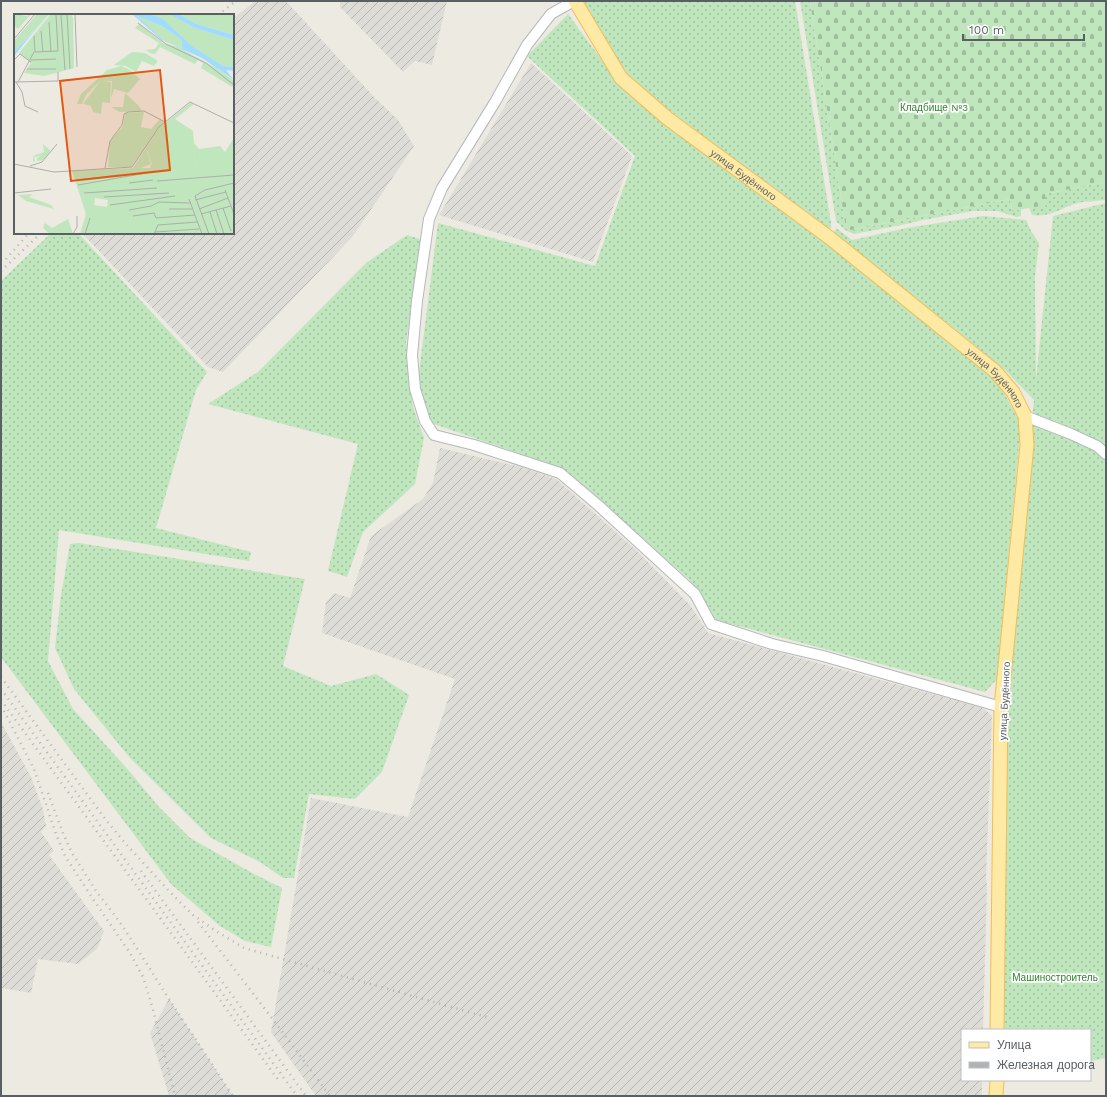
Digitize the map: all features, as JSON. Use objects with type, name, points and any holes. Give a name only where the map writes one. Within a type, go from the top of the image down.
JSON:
[{"type":"main road","name":"улица Будённого","points":[[575,1],[621,78],[668,118],[830,238],[995,371],[1013,392],[1025,416],[1027,445],[1001,707],[998,1029]]},
{"type":"main road","points":[[996,1096],[997,1081]]},
{"type":"street","points":[[575,1],[551,14],[527,45],[496,102],[442,188],[429,219],[417,301],[412,355],[415,389],[425,421],[434,435],[474,445],[560,473],[599,506],[695,594],[711,624],[772,644],[823,656],[1001,707]]},
{"type":"street","points":[[1025,416],[1097,446],[1106,454]]},
{"type":"shaded area","points":[[256,1],[286,1],[374,97],[398,120],[414,146],[353,236],[223,372],[208,367],[83,234],[234,234],[234,17]]},
{"type":"shaded area","points":[[340,1],[447,1],[432,65],[415,61],[403,72],[340,7]]},
{"type":"shaded area","points":[[531,63],[632,156],[593,262],[439,215]]},
{"type":"shaded area","points":[[440,448],[521,467],[556,479],[636,550],[690,605],[708,633],[983,708],[992,716],[986,878],[983,1029],[961,1029],[961,1081],[982,1081],[982,1096],[316,1096],[271,1032],[311,798],[408,817],[455,679],[322,633],[326,602],[334,593],[350,598],[371,536],[423,499],[433,483]]},
{"type":"shaded area","points":[[1,722],[31,777],[43,809],[46,826],[41,832],[54,851],[49,855],[104,931],[97,949],[78,964],[38,959],[31,993],[1,988]]},
{"type":"shaded area","points":[[169,999],[233,1096],[169,1096],[150,1033]]},
{"type":"green space","points":[[579,1],[795,1],[831,228],[826,229],[652,97],[627,74]]},
{"type":"green space","points":[[800,1],[810,1],[846,229],[851,230],[1010,199],[1012,211],[1021,209],[1021,216],[1017,217],[998,211],[973,211],[854,234],[845,230],[836,221]]},
{"type":"green space","name":"Кладбище №3","points":[[810,1],[1106,1],[1106,182],[1045,194],[1047,205],[1012,211],[1010,199],[851,230],[846,229]]},
{"type":"green space","points":[[568,14],[617,81],[836,249],[997,380],[1021,424],[997,679],[985,692],[716,620],[690,580],[561,468],[431,423],[418,380],[438,223],[595,266],[635,156],[527,56]]},
{"type":"green space","points":[[1106,182],[1106,200],[1078,203],[1051,214],[1039,216],[1032,215],[1029,208],[1046,205],[1045,194]]},
{"type":"green space","name":"Машиностроитель","points":[[1106,203],[1106,1058],[1091,1061],[1091,1029],[1003,1029],[1003,710],[1034,400],[1005,370],[954,328],[833,236],[836,228],[852,240],[907,228],[983,216],[1026,220],[1039,243],[1035,276],[1036,379],[1053,216]]},
{"type":"green space","points":[[50,234],[79,234],[207,372],[196,390],[156,528],[251,552],[249,561],[59,530],[48,661],[73,709],[131,773],[158,806],[190,838],[282,888],[271,947],[245,941],[220,926],[171,884],[1,657],[1,281]]},
{"type":"green space","points":[[407,235],[423,240],[406,342],[413,407],[424,438],[415,484],[363,532],[347,577],[328,571],[358,444],[208,404],[258,372],[366,263]]},
{"type":"green space","points":[[79,543],[305,579],[283,666],[331,686],[376,674],[409,695],[382,772],[355,799],[309,794],[294,878],[283,878],[260,862],[211,838],[130,758],[74,689],[55,648],[61,595],[70,544]]},
{"type":"railway","points":[[219,14],[236,1]]},
{"type":"railway","points":[[6,259],[28,234]]},
{"type":"railway","points":[[1,271],[40,234]]},
{"type":"railway","points":[[1,677],[106,820],[125,843],[193,915],[244,948],[490,1018]]},
{"type":"railway","points":[[1,689],[297,1096]]},
{"type":"railway","points":[[1,700],[279,1081]]},
{"type":"railway","points":[[4,711],[34,769],[65,856],[130,953],[143,977],[175,1096]]},
{"type":"railway","points":[[48,793],[72,853],[96,891],[119,921],[233,1096]]},
{"type":"railway","points":[[141,871],[306,1096]]},
{"type":"railway","points":[[198,922],[330,1096]]}]
